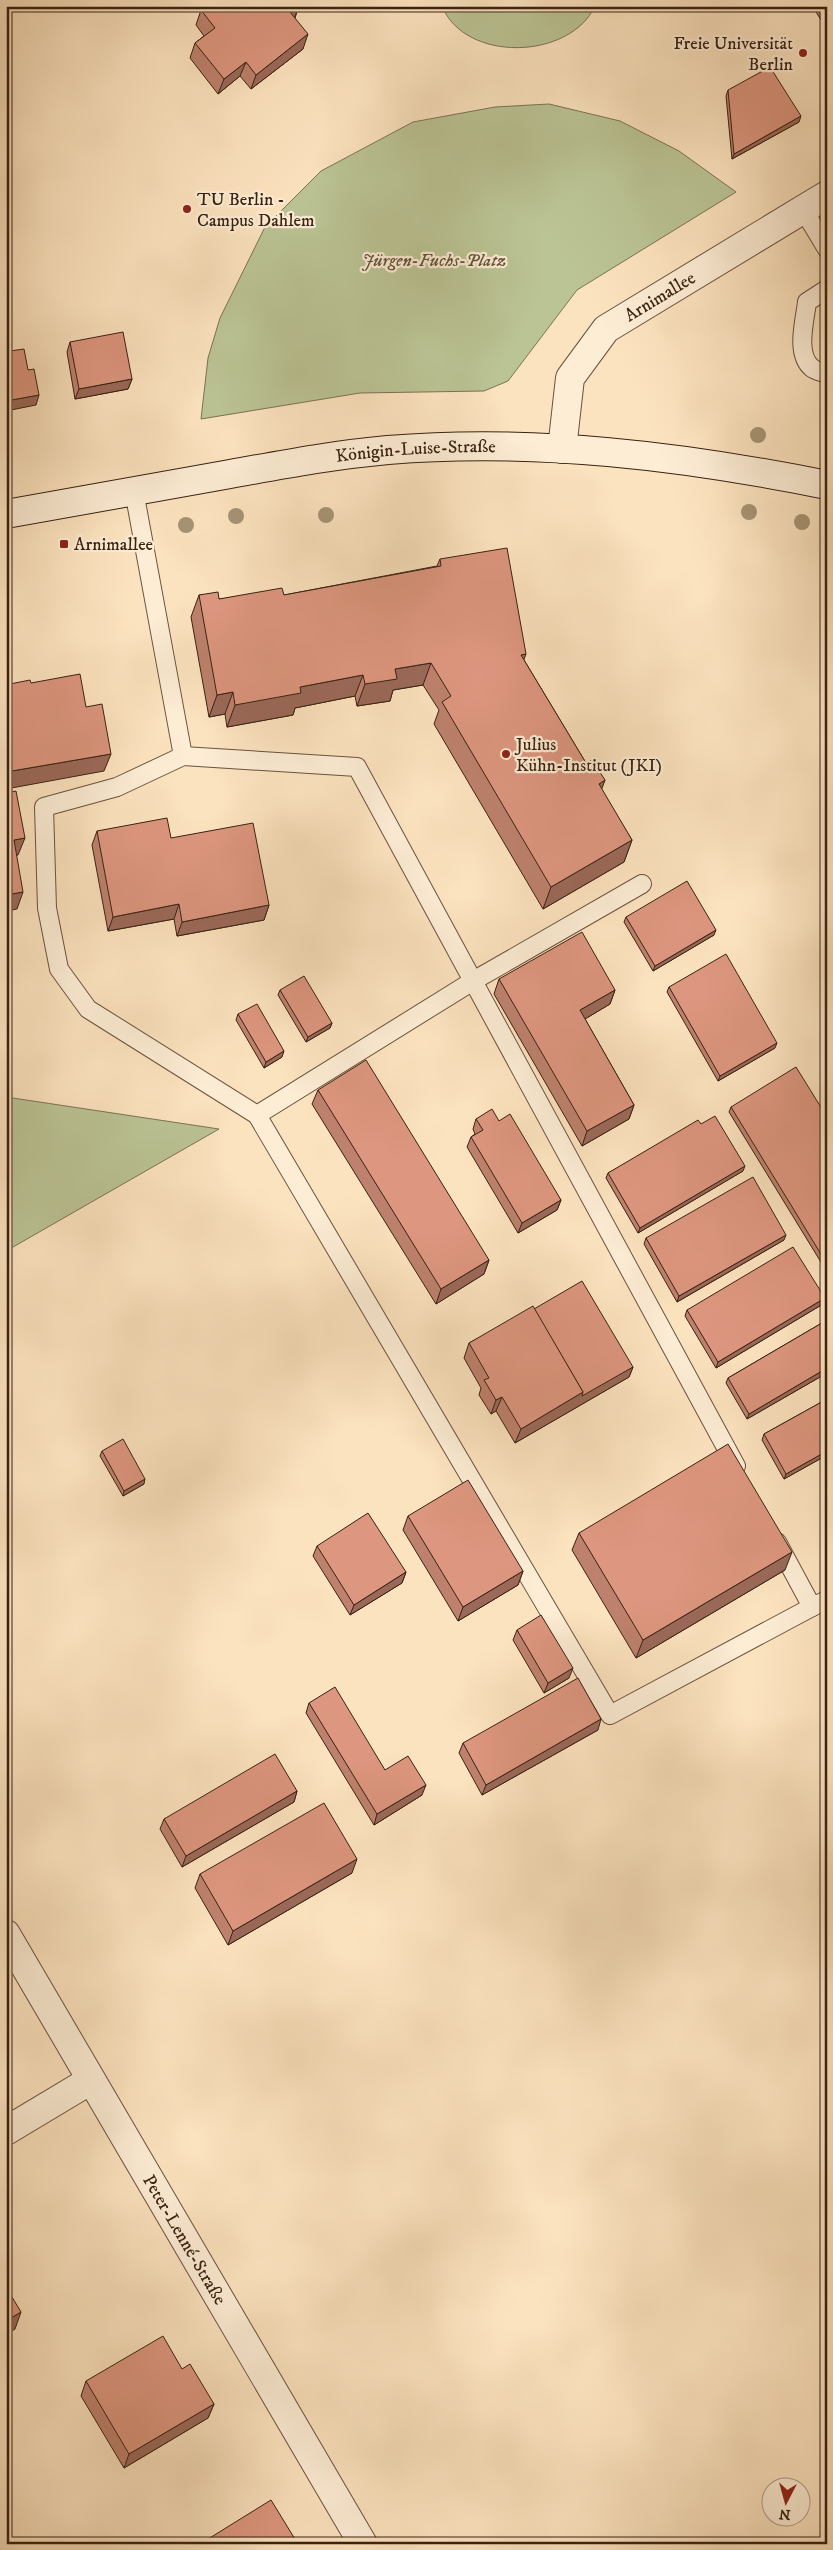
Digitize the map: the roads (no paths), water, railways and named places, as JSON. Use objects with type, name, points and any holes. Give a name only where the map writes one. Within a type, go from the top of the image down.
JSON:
[{"type":"street","name":"Arnimallee","points":[[562,449],[570,378],[606,329],[827,194]]},
{"type":"street","name":"Königin-Luise-Straße","points":[[6,514],[306,460],[387,450],[460,446],[562,449],[686,459],[827,485]]},
{"type":"street","name":"Peter-Lenné-Straße","points":[[6,1934],[363,2544]]},
{"type":"street","points":[[6,2131],[91,2080]]},
{"type":"lane","points":[[803,209],[827,249]]},
{"type":"lane","points":[[827,289],[807,302],[803,354],[811,367],[827,374]]},
{"type":"lane","points":[[134,491],[183,756]]},
{"type":"lane","points":[[742,1477],[357,767],[183,756],[117,787],[44,808],[47,908],[60,969],[88,1009],[257,1115],[610,1715],[820,1604],[770,1529]]},
{"type":"lane","points":[[257,1115],[473,980],[642,884]]},
{"type":"place","name":"Freie Universität Berlin","points":[[803,53]]},
{"type":"place","name":"TU Berlin - Campus Dahlem","points":[[187,209]]},
{"type":"place","name":"Arnimallee","points":[[64,544]]},
{"type":"place","name":"Julius Kühn-Institut (JKI)","points":[[506,754]]},
{"type":"park label","name":"Jürgen-Fuchs-Platz","points":[[434,260]]}]
